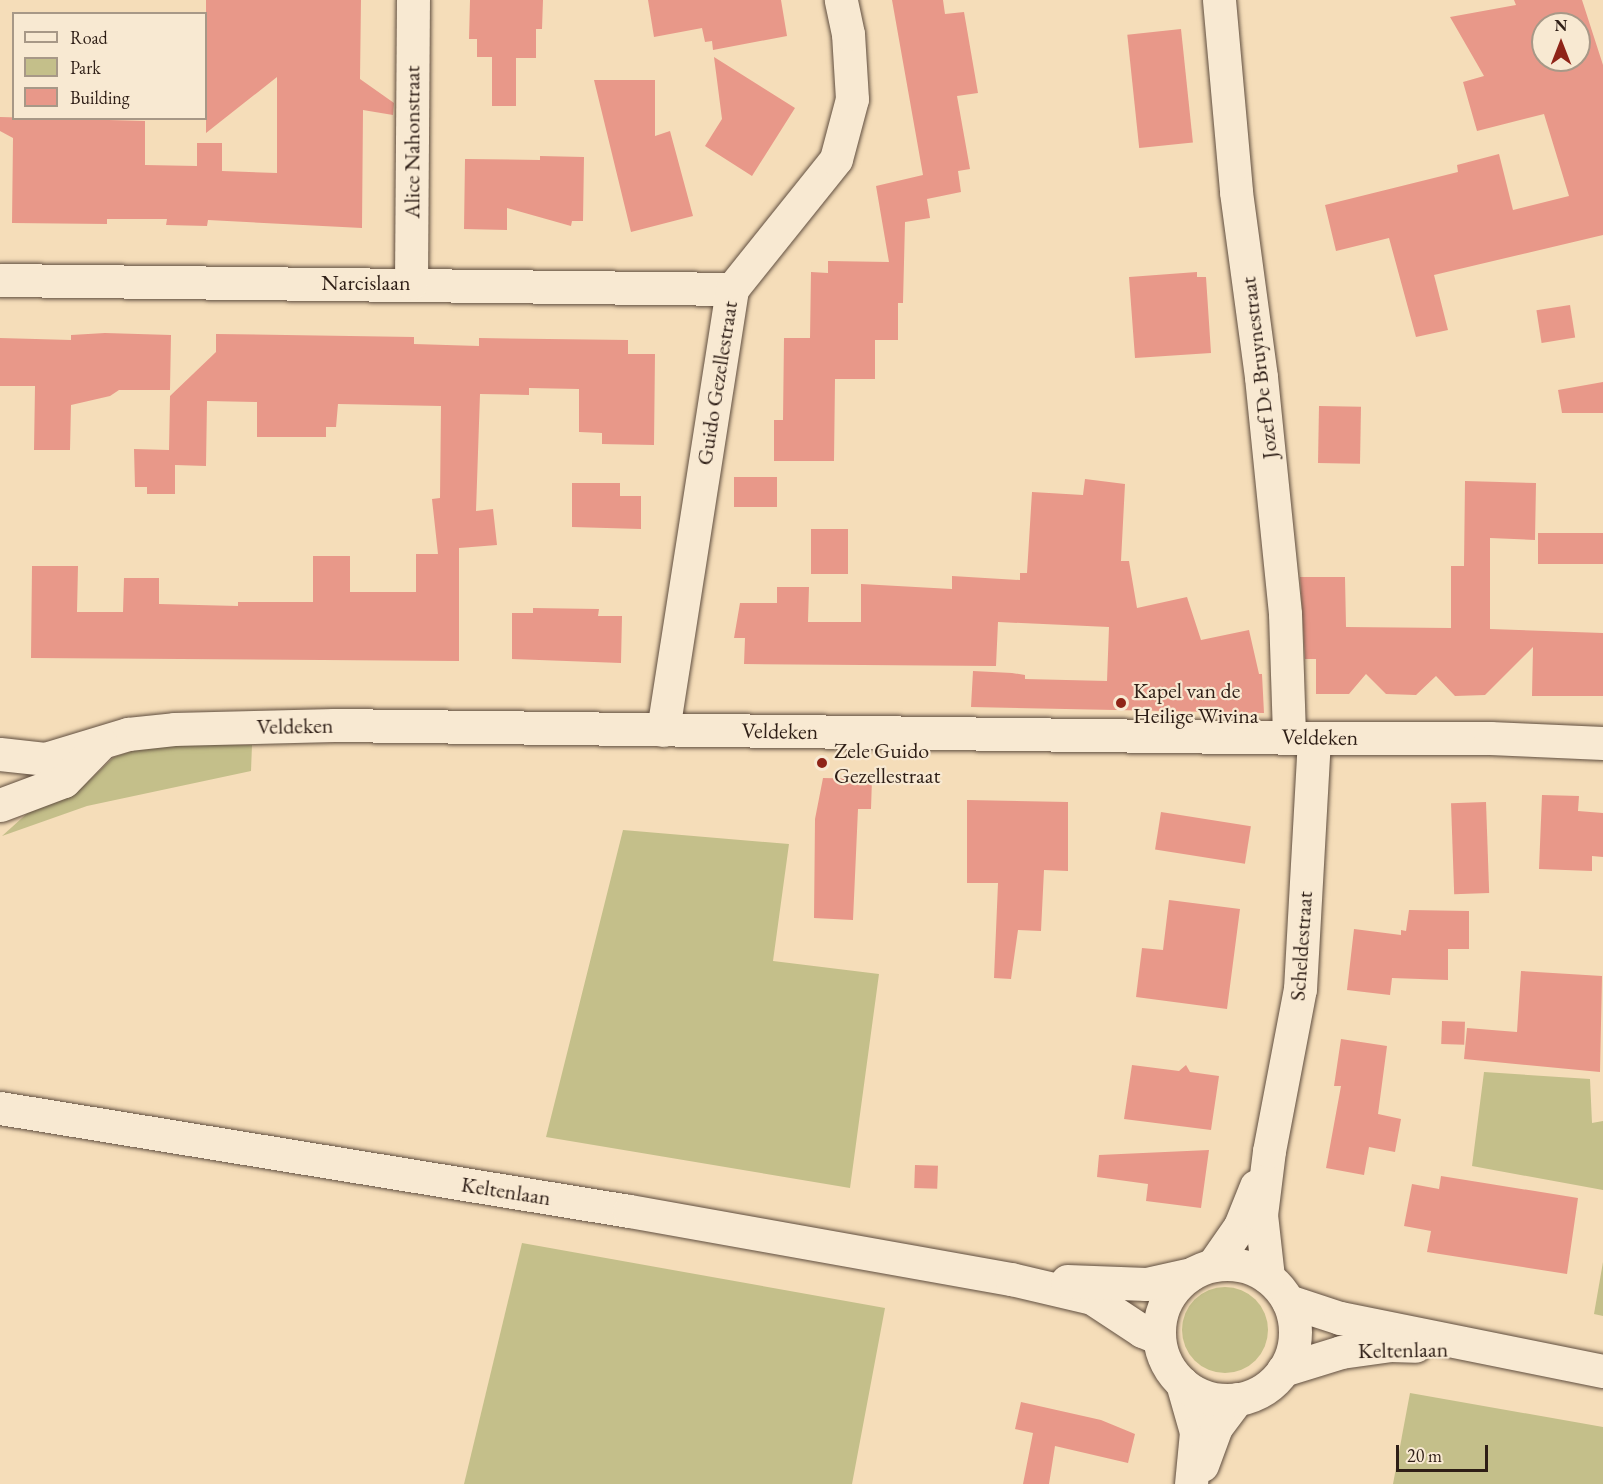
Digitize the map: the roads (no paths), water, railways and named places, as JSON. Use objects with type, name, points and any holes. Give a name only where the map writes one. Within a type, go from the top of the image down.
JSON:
[{"type":"street","name":"Alice Nahonstraat","points":[[411,283],[413,0]]},
{"type":"street","name":"Guido Gezellestraat","points":[[663,730],[732,289],[836,159],[852,99],[848,34],[841,0]]},
{"type":"street","name":"Jozef De Bruynestraat","points":[[1219,0],[1236,192],[1262,377],[1285,614],[1301,737]]},
{"type":"street","name":"Narcislaan","points":[[0,280],[411,283],[732,289]]},
{"type":"street","name":"Veldeken","points":[[0,754],[45,759],[103,741],[174,729],[334,724],[663,730],[1490,738],[1603,743]]},
{"type":"street","name":"Scheldestraat","points":[[1278,1289],[1261,1215],[1269,1151],[1300,989],[1301,737]]},
{"type":"street","points":[[0,806],[64,781],[103,741]]},
{"type":"street","points":[[0,772],[0,795]]},
{"type":"street","name":"Keltenlaan","points":[[0,1108],[618,1209],[1011,1279],[1092,1298],[1142,1332],[1159,1338]]},
{"type":"street","name":"Scheldestraat","points":[[1202,1270],[1240,1226],[1269,1151]]},
{"type":"street","name":"Keltenlaan","points":[[1011,1279],[1146,1284],[1237,1264],[1278,1289],[1340,1318],[1420,1332],[1489,1350],[1603,1371]]},
{"type":"street","name":"Keltenlaan","points":[[1202,1270],[1175,1288],[1163,1308],[1159,1338],[1166,1363],[1182,1383],[1203,1396],[1237,1399],[1273,1383],[1283,1370],[1334,1353],[1366,1347],[1489,1350]]},
{"type":"street","points":[[1278,1289],[1295,1333],[1283,1370]]},
{"type":"street","points":[[1182,1383],[1196,1432],[1191,1484]]},
{"type":"street","points":[[1196,1484],[1216,1427],[1237,1399]]},
{"type":"place","name":"Kapel van de Heilige Wivina","points":[[1121,703]]},
{"type":"place","name":"Zele Guido Gezellestraat","points":[[822,763]]}]
